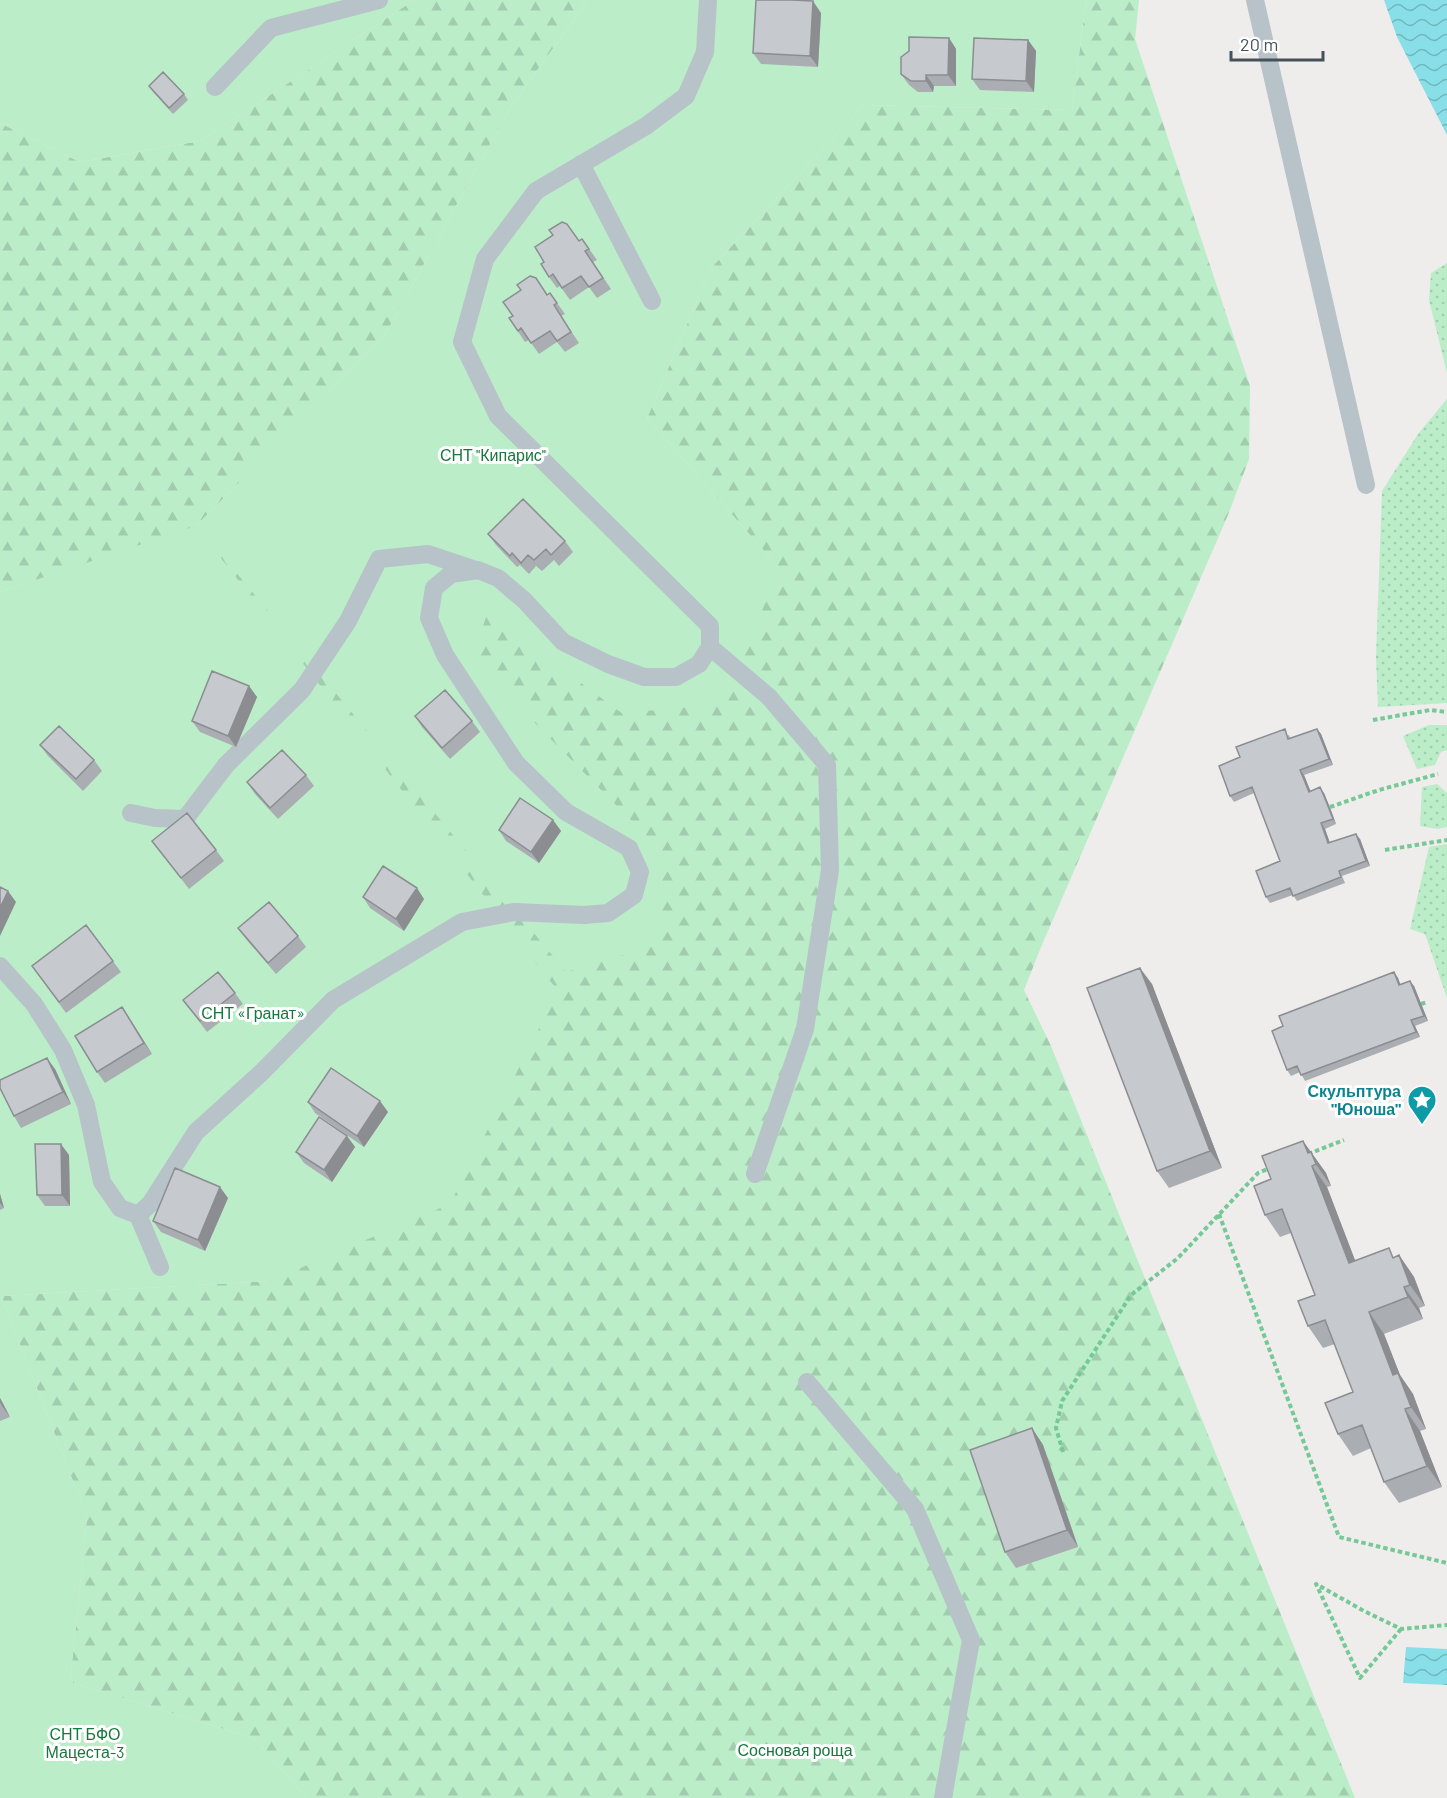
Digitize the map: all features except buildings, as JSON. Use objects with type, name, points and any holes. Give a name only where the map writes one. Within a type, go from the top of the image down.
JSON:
[{"type":"lane","points":[[215,87],[271,28],[379,0]]},
{"type":"lane","points":[[131,813],[155,818],[185,819],[226,765],[302,690],[348,621],[379,559],[428,554],[498,578],[524,600],[563,642],[609,664],[644,677],[676,678],[699,664],[710,647],[710,626],[498,417],[462,342],[485,259],[536,191],[646,126],[686,96],[705,52],[708,0]]},
{"type":"lane","points":[[1255,0],[1366,485]]},
{"type":"lane","points":[[581,164],[652,301]]},
{"type":"lane","points":[[138,1215],[150,1204],[196,1132],[261,1073],[333,1000],[462,922],[514,912],[584,915],[608,913],[634,896],[640,872],[629,848],[566,812],[516,763],[445,655],[429,618],[434,588],[451,574],[478,570]]},
{"type":"lane","points":[[710,647],[769,697],[827,765],[830,870],[805,1029],[755,1174]]},
{"type":"lane","points":[[0,966],[34,1004],[63,1050],[86,1104],[102,1182],[120,1208],[138,1215],[160,1267]]},
{"type":"lane","points":[[807,1382],[915,1509],[971,1640],[943,1798]]},
{"type":"path","points":[[1373,720],[1430,710],[1447,712]]},
{"type":"path","points":[[1330,807],[1379,790],[1438,774]]},
{"type":"path","points":[[1385,850],[1447,840]]},
{"type":"path","points":[[1421,1004],[1427,1002]]},
{"type":"path","points":[[1301,1157],[1344,1140]]},
{"type":"path","points":[[1063,1452],[1056,1428],[1062,1401],[1131,1295],[1178,1258],[1258,1173],[1280,1165]]},
{"type":"path","points":[[1220,1215],[1339,1537],[1447,1563]]},
{"type":"path","points":[[1401,1629],[1360,1678],[1317,1584],[1401,1629],[1447,1625]]},
{"type":"green space","points":[[0,0],[414,0],[200,141],[80,162],[0,123]]},
{"type":"green space","name":"Сосновая роща","points":[[414,0],[588,0],[510,108],[384,337],[197,525],[660,850],[471,659],[487,613],[622,713],[779,568],[647,418],[711,268],[864,105],[1072,110],[1086,0],[1139,0],[1135,39],[1250,386],[1249,459],[1228,515],[1024,990],[1051,1046],[1355,1798],[307,1798],[253,1738],[70,1682],[87,1517],[1,1296],[270,1281],[196,527],[0,592],[0,123],[80,162],[200,141]]},
{"type":"green space","name":"СНТ \"Кипарис\"","points":[[588,0],[1086,0],[1072,110],[864,105],[711,268],[647,418],[779,568],[725,704],[622,713],[487,614],[472,659],[660,850],[656,945],[566,972],[197,525],[384,337],[510,108]]},
{"type":"green space","points":[[1447,263],[1447,373],[1429,300],[1431,273]]},
{"type":"green space","points":[[1447,399],[1447,703],[1378,707],[1376,657],[1382,491],[1418,434]]},
{"type":"green space","name":"СНТ «Гранат»","points":[[196,526],[558,991],[450,1204],[270,1281],[1,1296],[87,1517],[70,1682],[253,1738],[307,1798],[0,1798],[0,592]]},
{"type":"green space","points":[[1429,725],[1447,725],[1447,750],[1441,752],[1435,765],[1417,769],[1403,736]]},
{"type":"green space","points":[[1437,784],[1447,793],[1447,827],[1437,829],[1420,826],[1422,787]]},
{"type":"green space","points":[[1447,844],[1447,998],[1425,934],[1410,929],[1429,847]]},
{"type":"water","points":[[1384,0],[1447,0],[1447,135],[1397,37]]},
{"type":"water","points":[[1406,1647],[1447,1649],[1447,1685],[1403,1683]]},
{"type":"place","name":"Скульптура \"Юноша\"","points":[[1422,1126]]},
{"type":"park label","name":"СНТ БФО Мацеста-3","points":[[85,1743]]}]
